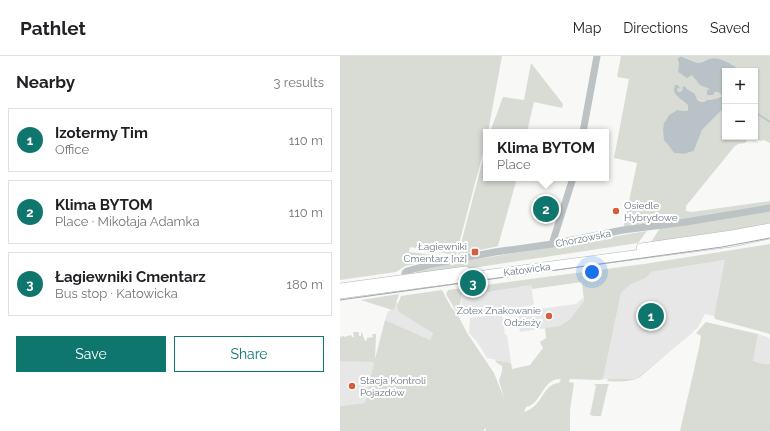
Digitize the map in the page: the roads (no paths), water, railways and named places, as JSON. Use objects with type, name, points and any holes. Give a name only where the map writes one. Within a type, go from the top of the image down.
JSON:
[{"type":"main road","points":[[659,248],[770,228]]},
{"type":"main road","points":[[659,248],[732,242],[770,234]]},
{"type":"main road","name":"Katowicka","points":[[340,294],[372,290],[402,283],[659,248]]},
{"type":"main road","points":[[340,288],[402,283]]},
{"type":"street","points":[[584,129],[597,56]]},
{"type":"street","points":[[552,244],[572,181]]},
{"type":"street","name":"Chorzowska","points":[[402,283],[406,272],[413,268],[489,253],[552,244],[623,230],[686,222],[770,208]]},
{"type":"waterway","points":[[758,114],[770,122]]},
{"type":"tram line","points":[[340,300],[722,247],[770,238]]},
{"type":"place","name":"Klima BYTOM","points":[[546,209]]},
{"type":"place","name":"Osiedle Hybrydowe","points":[[616,211]]},
{"type":"place","name":"Łagiewniki Cmentarz [nż]","points":[[475,252]]},
{"type":"place","name":"Łagiewniki Cmentarz","points":[[473,283]]},
{"type":"place","name":"Zotex Znakowanie Odzieży","points":[[549,316]]},
{"type":"place","name":"Izotermy Tim","points":[[651,316]]},
{"type":"place","name":"Stacja Kontroli Pojazdów","points":[[352,386]]}]
